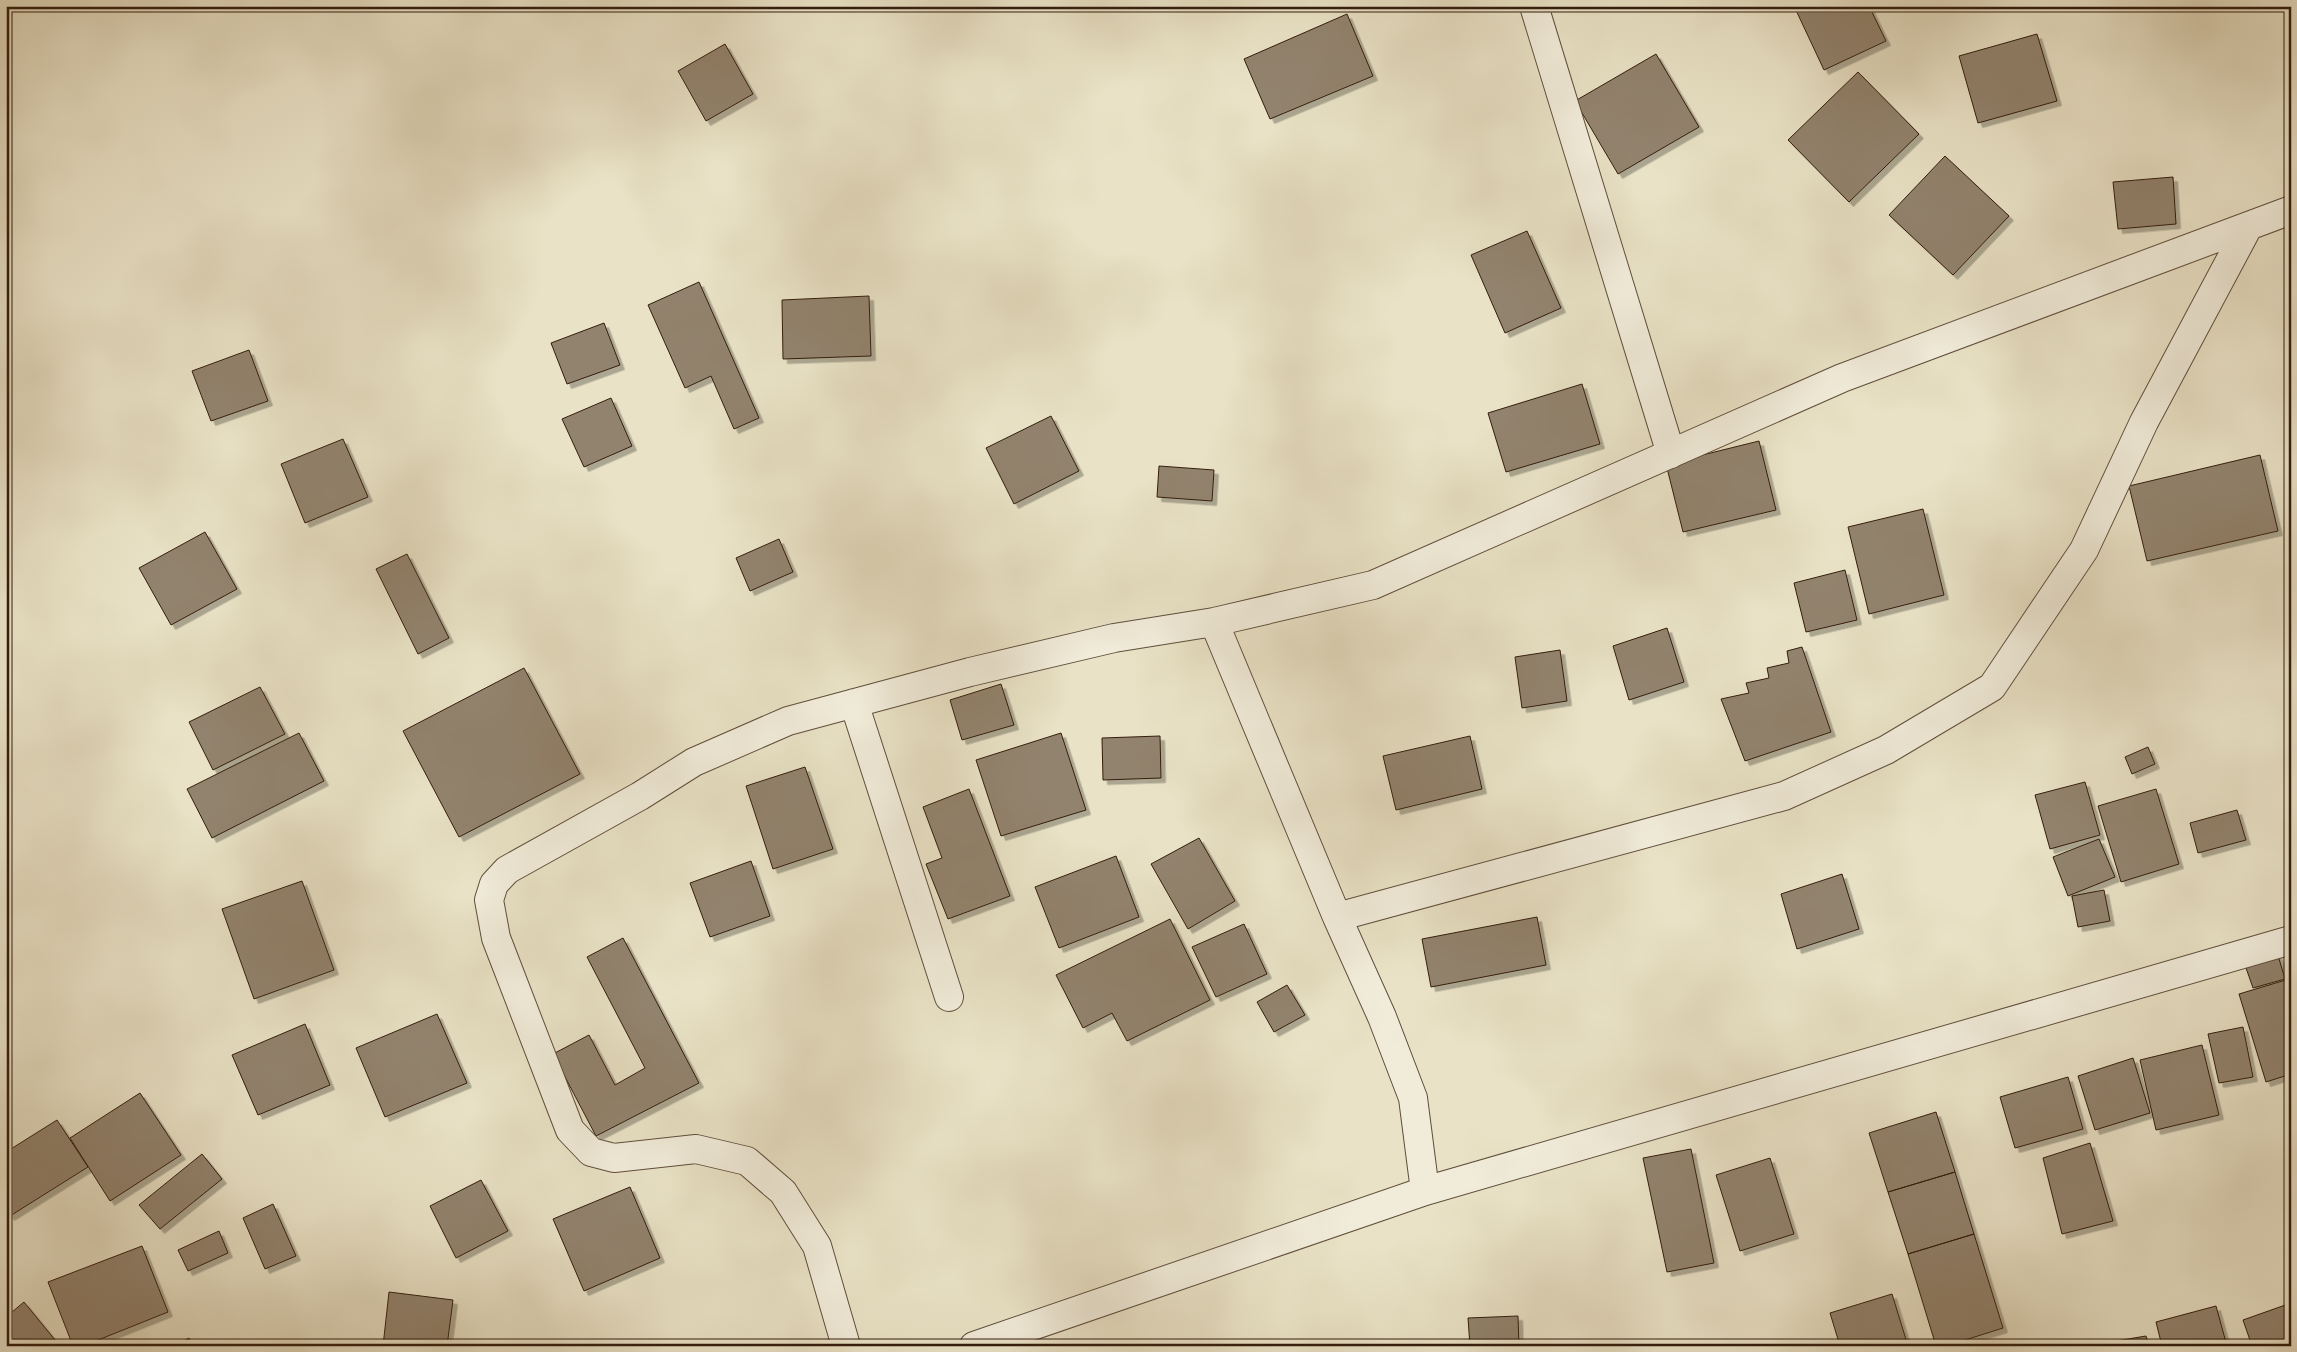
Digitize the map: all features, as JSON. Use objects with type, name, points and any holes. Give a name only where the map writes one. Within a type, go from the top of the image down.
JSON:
[{"type":"street","points":[[1534,6],[1671,454]]},
{"type":"street","points":[[846,1346],[816,1246],[784,1192],[747,1161],[696,1149],[614,1158],[590,1152],[570,1130],[496,938],[489,900],[494,884],[508,870],[640,796],[694,762],[788,721],[970,672],[1114,638],[1214,622],[1373,585],[1842,378],[2291,210]]},
{"type":"street","points":[[1337,917],[1784,796],[1886,750],[1992,686],[2084,550],[2144,422],[2248,227]]},
{"type":"street","points":[[1214,622],[1337,917],[1382,1017],[1413,1098],[1425,1191]]},
{"type":"street","points":[[854,703],[949,997]]},
{"type":"street","points":[[974,1346],[1425,1191],[2291,940]]},
{"type":"building","points":[[1794,6],[1869,6],[1886,41],[1824,70]]},
{"type":"building","points":[[1347,14],[1373,76],[1270,119],[1244,59]]},
{"type":"building","points":[[2037,34],[2057,101],[1978,123],[1959,56]]},
{"type":"building","points":[[725,44],[753,94],[706,121],[678,71]]},
{"type":"building","points":[[1656,54],[1699,127],[1618,174],[1575,101]]},
{"type":"building","points":[[1858,72],[1919,134],[1849,202],[1788,140]]},
{"type":"building","points":[[1945,156],[2009,216],[1953,275],[1889,215]]},
{"type":"building","points":[[2173,177],[2176,224],[2118,229],[2113,182]]},
{"type":"building","points":[[1527,231],[1561,308],[1505,333],[1471,255]]},
{"type":"building","points":[[699,282],[759,418],[734,429],[711,376],[685,388],[648,305]]},
{"type":"building","points":[[869,296],[871,356],[783,359],[782,300]]},
{"type":"building","points":[[604,323],[620,365],[567,384],[551,343]]},
{"type":"building","points":[[249,350],[268,401],[211,421],[192,371]]},
{"type":"building","points":[[1582,384],[1600,444],[1506,472],[1488,413]]},
{"type":"building","points":[[611,398],[632,446],[584,467],[562,419]]},
{"type":"building","points":[[1051,416],[1079,471],[1014,504],[986,448]]},
{"type":"building","points":[[343,439],[368,497],[305,523],[281,464]]},
{"type":"building","points":[[1759,441],[1776,510],[1683,532],[1666,464]]},
{"type":"building","points":[[2260,455],[2278,531],[2147,561],[2129,486]]},
{"type":"building","points":[[1159,466],[1214,470],[1212,501],[1157,497]]},
{"type":"building","points":[[1923,509],[1944,595],[1869,614],[1848,527]]},
{"type":"building","points":[[205,532],[237,589],[171,625],[139,568]]},
{"type":"building","points":[[779,539],[793,572],[750,591],[736,558]]},
{"type":"building","points":[[407,554],[449,638],[418,654],[376,569]]},
{"type":"building","points":[[1845,570],[1857,620],[1806,632],[1794,583]]},
{"type":"building","points":[[1667,628],[1684,682],[1629,700],[1613,646]]},
{"type":"building","points":[[1802,647],[1831,732],[1745,761],[1721,699],[1749,693],[1746,683],[1769,678],[1767,668],[1789,663],[1787,651]]},
{"type":"building","points":[[1560,650],[1567,701],[1522,708],[1515,657]]},
{"type":"building","points":[[524,668],[580,774],[459,837],[403,731]]},
{"type":"building","points":[[1001,684],[1014,725],[962,740],[950,700]]},
{"type":"building","points":[[260,687],[285,734],[213,770],[189,722]]},
{"type":"building","points":[[299,733],[324,781],[212,838],[187,789]]},
{"type":"building","points":[[1061,733],[1086,810],[1001,836],[976,760]]},
{"type":"building","points":[[1160,736],[1161,778],[1103,780],[1102,738]]},
{"type":"building","points":[[1470,736],[1482,789],[1396,810],[1383,756]]},
{"type":"building","points":[[2148,747],[2155,764],[2132,774],[2125,757]]},
{"type":"building","points":[[805,767],[833,849],[773,869],[746,786]]},
{"type":"building","points":[[2085,782],[2100,835],[2050,849],[2035,795]]},
{"type":"building","points":[[969,789],[1010,896],[948,919],[926,864],[942,858],[923,807]]},
{"type":"building","points":[[2156,789],[2179,864],[2121,882],[2098,806]]},
{"type":"building","points":[[2237,810],[2246,840],[2198,853],[2190,823]]},
{"type":"building","points":[[1199,838],[1235,901],[1188,929],[1151,864]]},
{"type":"building","points":[[2099,839],[2115,877],[2068,896],[2053,857]]},
{"type":"building","points":[[1116,856],[1139,917],[1059,948],[1035,887]]},
{"type":"building","points":[[751,861],[770,916],[710,937],[690,883]]},
{"type":"building","points":[[1842,874],[1859,929],[1797,949],[1781,894]]},
{"type":"building","points":[[302,881],[334,970],[254,999],[222,909]]},
{"type":"building","points":[[2104,890],[2110,921],[2078,927],[2072,896]]},
{"type":"building","points":[[1537,917],[1546,965],[1431,987],[1422,939]]},
{"type":"building","points":[[1170,919],[1210,1000],[1127,1041],[1112,1013],[1083,1028],[1056,975]]},
{"type":"building","points":[[1244,924],[1267,974],[1216,997],[1192,947]]},
{"type":"building","points":[[623,938],[699,1083],[596,1136],[553,1054],[589,1035],[615,1085],[645,1068],[587,957]]},
{"type":"building","points":[[2277,952],[2285,979],[2253,988],[2244,962]]},
{"type":"building","points":[[2289,979],[2291,985],[2291,1074],[2266,1082],[2239,994]]},
{"type":"building","points":[[1287,985],[1305,1015],[1274,1032],[1257,1002]]},
{"type":"building","points":[[437,1014],[467,1083],[385,1117],[356,1048]]},
{"type":"building","points":[[305,1024],[330,1085],[258,1115],[232,1055]]},
{"type":"building","points":[[2243,1027],[2253,1077],[2219,1083],[2208,1034]]},
{"type":"building","points":[[2202,1045],[2219,1115],[2156,1130],[2140,1060]]},
{"type":"building","points":[[2133,1058],[2150,1113],[2095,1130],[2078,1076]]},
{"type":"building","points":[[2068,1077],[2083,1129],[2015,1148],[2000,1097]]},
{"type":"building","points":[[140,1093],[181,1155],[110,1201],[70,1138]]},
{"type":"building","points":[[1936,1112],[1955,1172],[1888,1192],[1869,1133]]},
{"type":"building","points":[[57,1120],[88,1167],[10,1216],[6,1211],[6,1152]]},
{"type":"building","points":[[2090,1143],[2113,1221],[2062,1234],[2043,1158]]},
{"type":"building","points":[[1691,1149],[1714,1263],[1667,1272],[1643,1158]]},
{"type":"building","points":[[202,1154],[222,1179],[160,1229],[139,1205]]},
{"type":"building","points":[[1770,1158],[1794,1234],[1740,1251],[1716,1175]]},
{"type":"building","points":[[1955,1172],[1974,1234],[1908,1254],[1888,1192]]},
{"type":"building","points":[[481,1180],[508,1231],[456,1258],[430,1206]]},
{"type":"building","points":[[630,1187],[660,1258],[584,1291],[553,1219]]},
{"type":"building","points":[[273,1204],[296,1256],[265,1269],[243,1218]]},
{"type":"building","points":[[219,1231],[228,1253],[188,1271],[178,1250]]},
{"type":"building","points":[[1974,1234],[2003,1328],[1946,1346],[1936,1346],[1908,1254]]},
{"type":"building","points":[[142,1246],[168,1312],[83,1346],[73,1346],[48,1282]]},
{"type":"building","points":[[389,1292],[453,1300],[447,1346],[383,1346]]},
{"type":"building","points":[[1892,1294],[1908,1346],[1840,1346],[1830,1313]]},
{"type":"building","points":[[24,1302],[60,1346],[6,1346],[6,1317]]},
{"type":"building","points":[[2291,1303],[2291,1346],[2252,1346],[2243,1320]]},
{"type":"building","points":[[2216,1306],[2227,1346],[2162,1346],[2156,1322]]},
{"type":"building","points":[[1518,1316],[1519,1346],[1470,1346],[1468,1318]]},
{"type":"building","points":[[2146,1336],[2149,1346],[2099,1346],[2098,1344]]},
{"type":"building","points":[[189,1338],[193,1346],[174,1346]]}]
